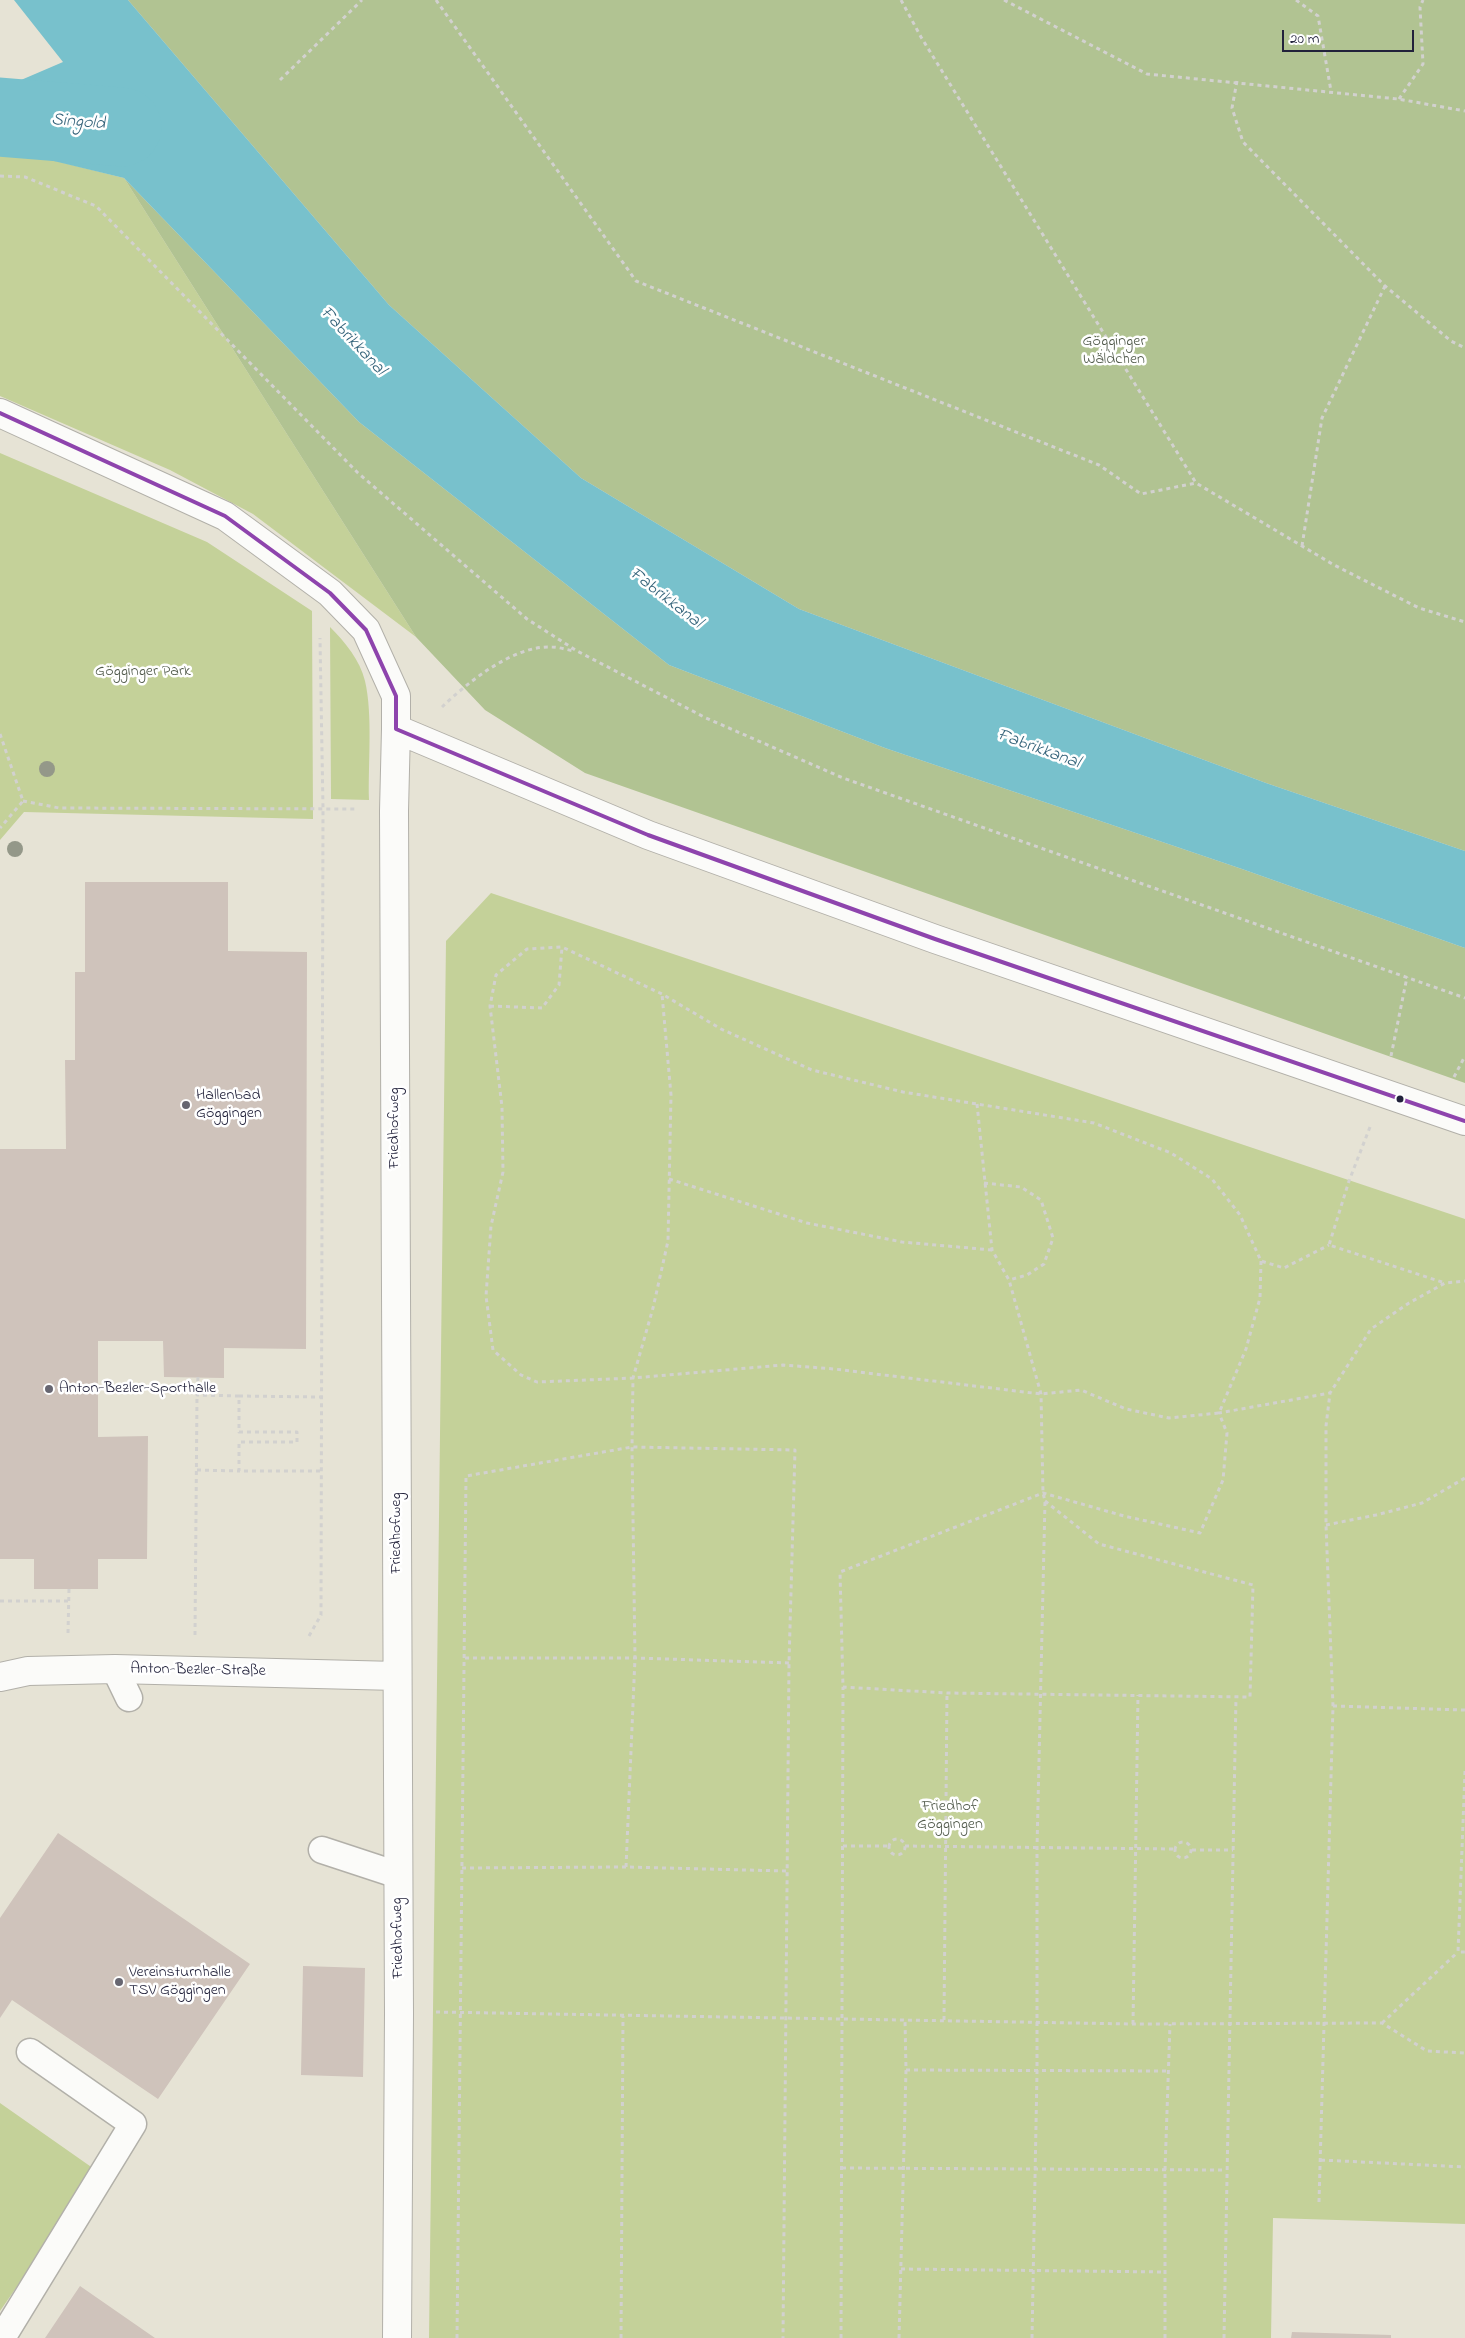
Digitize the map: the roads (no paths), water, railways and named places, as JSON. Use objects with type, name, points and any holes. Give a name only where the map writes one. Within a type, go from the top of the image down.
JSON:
[{"type":"street","name":"Friedhofweg","points":[[0,413],[225,516],[330,593],[366,630],[396,696],[405,732],[394,811],[399,2013],[397,2338]]},
{"type":"street","points":[[405,732],[648,835],[935,939],[1465,1121]]},
{"type":"street","name":"Anton-Bezler-Straße","points":[[0,1676],[28,1671],[115,1669],[397,1676]]},
{"type":"lane","points":[[115,1669],[130,1698]]},
{"type":"lane","points":[[322,1850],[398,1875]]},
{"type":"lane","points":[[2,2338],[133,2124],[30,2052]]},
{"type":"water","name":"Fabrikkanal","points":[[14,0],[128,0],[389,305],[581,478],[799,609],[1266,783],[1465,851],[1465,948],[1242,869],[885,748],[669,665],[359,422],[124,178],[33,156],[0,89],[63,62]]},
{"type":"waterway","name":"Singold","points":[[0,117],[122,127]]},
{"type":"place","name":"Hallenbad Göggingen","points":[[186,1105]]},
{"type":"place","name":"Anton-Bezler-Sporthalle","points":[[49,1389]]},
{"type":"place","name":"Vereinsturnhalle TSV Göggingen","points":[[119,1982]]},
{"type":"park label","name":"Gögginger Wäldchen","points":[[1114,351]]},
{"type":"park label","name":"Gögginger Park","points":[[143,672]]},
{"type":"park label","name":"Friedhof Göggingen","points":[[950,1816]]}]
